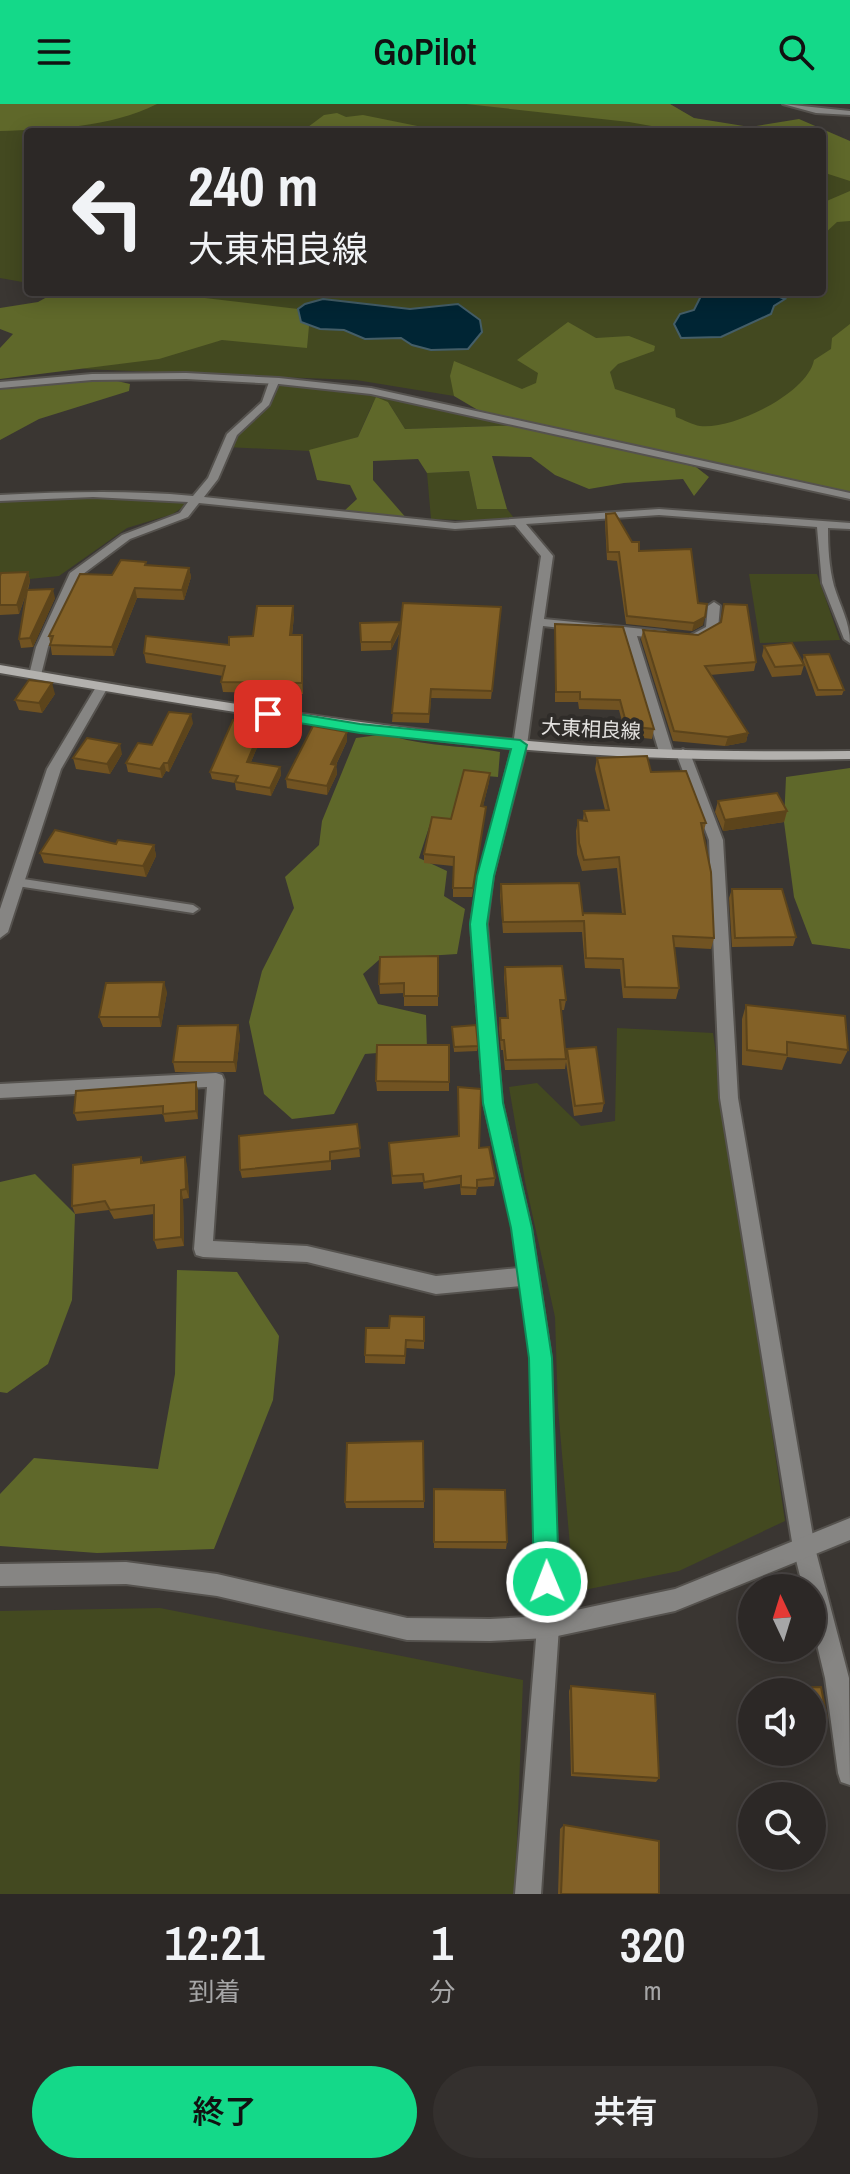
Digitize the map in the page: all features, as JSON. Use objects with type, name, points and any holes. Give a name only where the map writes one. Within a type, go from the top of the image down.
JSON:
[{"type":"main road","name":"大東相良線","points":[[0,669],[360,729],[520,745],[674,753],[850,755]]},
{"type":"street","points":[[786,104],[816,111],[850,113]]},
{"type":"street","points":[[0,385],[117,375],[274,382],[411,399],[850,496]]},
{"type":"street","points":[[35,675],[42,647],[74,575],[126,537],[184,515],[213,479],[232,434],[266,403],[274,382]]},
{"type":"street","points":[[0,498],[93,494],[198,499],[455,526],[520,524],[659,512],[850,526]]},
{"type":"street","points":[[520,524],[547,556],[520,745],[486,876],[479,924],[493,1103],[530,1276],[541,1358],[548,1627],[528,1894]]},
{"type":"street","points":[[822,524],[822,564],[828,592],[850,639]]},
{"type":"street","points":[[538,622],[695,638],[712,629],[714,606]]},
{"type":"street","points":[[629,631],[674,753],[716,840],[729,1098],[804,1548],[837,1678],[850,1773]]},
{"type":"street","points":[[0,932],[54,769],[102,687]]},
{"type":"street","points":[[0,1091],[216,1080],[203,1249],[307,1254],[436,1285],[530,1276]]},
{"type":"street","points":[[0,1575],[126,1573],[172,1579],[217,1585],[407,1629],[548,1627],[675,1600],[850,1529]]},
{"type":"lane","points":[[17,882],[193,909]]},
{"type":"green space","points":[[0,104],[670,104],[693,118],[747,128],[24,128],[24,282],[0,278]]},
{"type":"green space","points":[[0,104],[157,104],[100,123],[0,131]]},
{"type":"green space","points":[[466,104],[670,104],[694,118],[750,127],[799,119],[820,128],[663,128]]},
{"type":"green space","points":[[324,115],[363,115],[427,128],[308,127]]},
{"type":"green space","points":[[826,131],[850,141],[850,181],[826,173]]},
{"type":"green space","points":[[826,142],[850,148],[850,396],[693,433],[601,416],[454,370],[454,396],[356,380],[82,369],[222,340],[74,296],[826,296]]},
{"type":"green space","points":[[850,191],[850,221],[837,222],[826,232],[826,201]]},
{"type":"green space","points":[[49,296],[188,296],[298,309],[309,326],[307,348],[222,340],[159,359],[0,379],[0,348],[13,334],[0,329],[0,308],[38,302]]},
{"type":"green space","points":[[568,322],[596,338],[629,336],[655,346],[654,351],[618,364],[610,372],[615,389],[675,409],[676,417],[700,426],[714,426],[749,416],[784,396],[809,372],[814,360],[831,349],[832,338],[850,324],[850,493],[551,431],[696,467],[709,477],[694,496],[683,479],[589,489],[555,475],[531,457],[492,456],[507,509],[477,509],[469,471],[427,473],[418,459],[373,461],[373,480],[408,520],[343,512],[357,499],[350,485],[317,480],[309,450],[358,437],[376,397],[388,402],[405,429],[524,425],[488,416],[454,396],[450,376],[454,361],[522,389],[536,383],[538,373],[517,360]]},
{"type":"green space","points":[[113,380],[130,384],[129,391],[39,419],[0,440],[0,388]]},
{"type":"green space","points":[[276,383],[388,396],[527,425],[405,429],[388,402],[372,405],[358,437],[309,451],[226,447]]},
{"type":"green space","points":[[469,471],[477,509],[507,509],[517,522],[431,519],[427,473]]},
{"type":"green space","points":[[91,496],[185,501],[183,507],[173,514],[127,528],[59,576],[0,582],[0,498]]},
{"type":"green space","points":[[749,574],[817,574],[840,640],[760,643]]},
{"type":"green space","points":[[386,734],[428,744],[500,752],[498,777],[463,774],[450,824],[430,824],[419,858],[447,871],[444,896],[465,909],[457,954],[380,959],[363,974],[378,1004],[426,1015],[427,1049],[365,1054],[334,1114],[292,1119],[264,1094],[249,1022],[262,971],[294,908],[285,877],[319,845],[322,821],[356,738]]},
{"type":"green space","points":[[850,768],[850,949],[812,944],[794,897],[784,822],[786,777]]},
{"type":"green space","points":[[617,1028],[713,1033],[785,1521],[679,1571],[574,1592],[558,1408],[555,1317],[525,1181],[509,1087],[537,1083],[581,1126],[615,1121]]},
{"type":"green space","points":[[35,1174],[75,1214],[72,1300],[48,1364],[7,1393],[0,1392],[0,1182]]},
{"type":"green space","points":[[177,1270],[237,1272],[279,1336],[273,1400],[214,1549],[97,1553],[0,1546],[0,1494],[34,1458],[158,1469],[175,1374]]},
{"type":"green space","points":[[160,1608],[523,1680],[515,1894],[0,1894],[0,1611]]},
{"type":"water","points":[[701,296],[777,296],[785,299],[774,306],[771,314],[721,337],[681,338],[674,324],[680,314],[694,310]]},
{"type":"water","points":[[323,299],[410,309],[458,304],[480,320],[482,332],[468,349],[431,350],[412,345],[401,338],[365,339],[344,330],[320,329],[301,322],[298,309]]},
{"type":"building","points":[[615,513],[632,542],[639,542],[639,551],[691,549],[698,603],[707,604],[705,617],[694,623],[627,616],[619,552],[608,552],[606,514]]},
{"type":"building","points":[[121,560],[189,568],[182,590],[135,588],[112,647],[50,645],[53,636],[49,636],[80,574],[112,575]]},
{"type":"building","points":[[28,572],[17,605],[0,605],[1,573]]},
{"type":"building","points":[[53,589],[30,638],[19,639],[27,590]]},
{"type":"building","points":[[403,603],[501,607],[492,691],[431,689],[429,714],[392,713]]},
{"type":"building","points":[[724,604],[747,605],[756,662],[705,666],[748,733],[728,737],[674,731],[643,630],[698,635],[721,622]]},
{"type":"building","points":[[257,606],[293,606],[290,635],[302,635],[302,683],[221,682],[225,666],[144,653],[146,636],[229,645],[229,637],[253,636]]},
{"type":"building","points":[[400,622],[391,642],[361,642],[360,623]]},
{"type":"building","points":[[555,624],[623,627],[654,729],[627,726],[620,700],[580,699],[580,692],[556,692]]},
{"type":"building","points":[[792,643],[804,665],[775,667],[764,646]]},
{"type":"building","points":[[829,654],[844,690],[818,690],[804,655]]},
{"type":"building","points":[[29,680],[52,683],[39,703],[15,700]]},
{"type":"building","points":[[169,712],[191,714],[168,763],[160,769],[126,763],[138,743],[152,745]]},
{"type":"building","points":[[233,720],[263,724],[247,762],[280,767],[270,788],[235,782],[238,776],[210,772]]},
{"type":"building","points":[[313,726],[347,732],[331,764],[336,765],[327,786],[286,779]]},
{"type":"building","points":[[87,738],[120,744],[107,764],[73,758]]},
{"type":"building","points":[[647,756],[651,772],[686,771],[706,823],[701,823],[711,872],[714,938],[673,936],[679,988],[625,987],[623,959],[586,958],[584,921],[503,922],[501,884],[579,883],[583,916],[583,913],[625,914],[619,857],[584,860],[579,843],[578,820],[587,821],[584,811],[609,810],[597,758]]},
{"type":"building","points":[[464,770],[490,773],[481,806],[486,807],[473,888],[453,888],[454,857],[424,854],[432,817],[451,819]]},
{"type":"building","points":[[777,793],[787,811],[725,820],[718,801]]},
{"type":"building","points":[[55,830],[116,844],[118,840],[154,845],[143,866],[40,853]]},
{"type":"building","points":[[732,889],[782,889],[796,937],[735,938]]},
{"type":"building","points":[[438,956],[438,996],[404,996],[404,983],[379,984],[380,957]]},
{"type":"building","points":[[562,966],[566,1000],[560,1000],[566,1059],[506,1060],[500,1018],[508,1018],[505,967]]},
{"type":"building","points":[[164,982],[159,1017],[99,1017],[106,983]]},
{"type":"building","points":[[746,1005],[845,1016],[848,1050],[787,1042],[787,1055],[747,1050]]},
{"type":"building","points":[[238,1025],[234,1062],[173,1062],[178,1026]]},
{"type":"building","points":[[476,1025],[478,1046],[454,1047],[452,1027]]},
{"type":"building","points":[[377,1045],[449,1045],[449,1082],[376,1081]]},
{"type":"building","points":[[596,1047],[604,1103],[575,1106],[567,1049]]},
{"type":"building","points":[[196,1082],[196,1111],[163,1114],[163,1106],[74,1113],[76,1091]]},
{"type":"building","points":[[458,1087],[481,1089],[479,1148],[489,1147],[495,1178],[477,1180],[477,1188],[461,1187],[461,1176],[424,1182],[423,1174],[392,1176],[389,1143],[459,1136]]},
{"type":"building","points":[[357,1124],[360,1148],[330,1152],[330,1161],[240,1170],[239,1136]]},
{"type":"building","points":[[141,1157],[141,1163],[185,1157],[186,1189],[181,1190],[181,1237],[154,1240],[154,1205],[110,1210],[105,1201],[72,1206],[73,1165]]},
{"type":"building","points":[[390,1316],[424,1317],[424,1341],[406,1340],[405,1356],[365,1355],[366,1328],[389,1328]]},
{"type":"building","points":[[423,1441],[424,1501],[345,1502],[347,1443]]},
{"type":"building","points":[[434,1489],[505,1490],[507,1542],[434,1542]]},
{"type":"building","points":[[571,1686],[655,1694],[659,1778],[573,1773]]},
{"type":"building","points":[[564,1825],[659,1841],[659,1894],[561,1894]]},
{"type":"route","points":[[268,714],[360,729],[520,745],[486,876],[479,924],[493,1103],[522,1228],[541,1358],[547,1582]]}]
